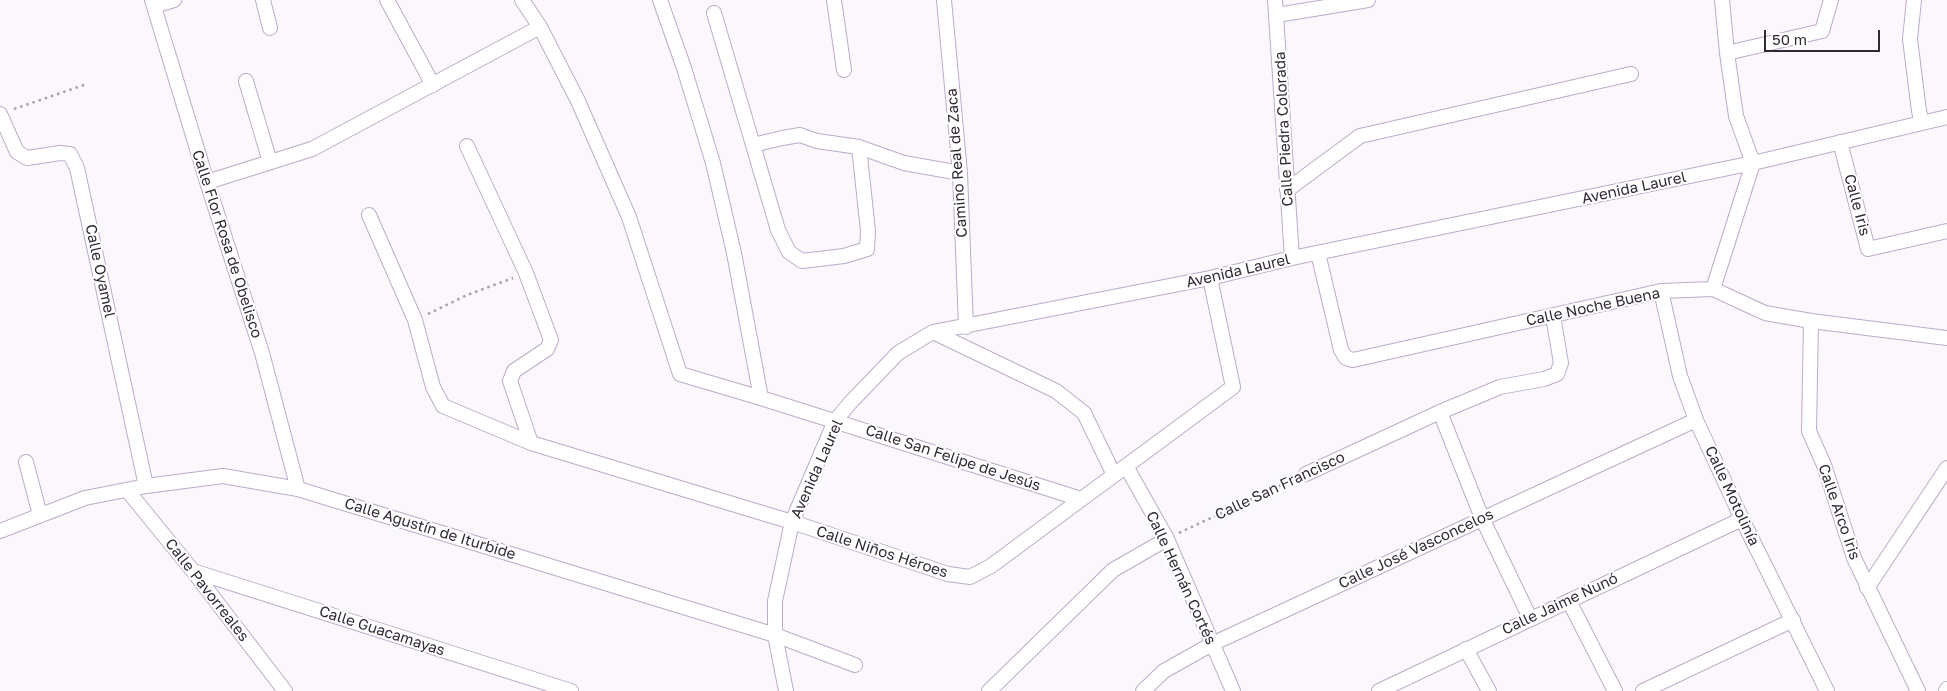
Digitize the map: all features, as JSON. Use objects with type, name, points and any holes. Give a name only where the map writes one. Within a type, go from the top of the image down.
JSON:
[{"type":"street","points":[[153,3],[174,0]]},
{"type":"street","points":[[263,0],[270,28]]},
{"type":"street","points":[[387,0],[433,84]]},
{"type":"street","points":[[207,182],[312,150],[540,27],[522,0]]},
{"type":"street","points":[[660,0],[714,163],[734,253],[761,398]]},
{"type":"street","points":[[834,0],[844,70]]},
{"type":"street","name":"Camino Real de Zaca","points":[[944,0],[960,173],[966,327]]},
{"type":"street","name":"Calle Piedra Colorada","points":[[1275,0],[1292,258]]},
{"type":"street","points":[[1277,15],[1368,0]]},
{"type":"street","points":[[1713,289],[1753,163],[1736,116],[1722,0]]},
{"type":"street","points":[[1727,53],[1822,31],[1831,0]]},
{"type":"street","points":[[1914,0],[1910,39],[1922,123]]},
{"type":"street","name":"Calle Flor Rosa de Obelisco","points":[[153,3],[207,182],[262,353],[298,489]]},
{"type":"street","points":[[714,13],[778,230],[789,252],[802,261],[844,256],[867,249],[868,231],[859,147]]},
{"type":"street","name":"Calle San Felipe de Jesús","points":[[540,27],[578,101],[629,217],[680,374],[1082,499]]},
{"type":"street","points":[[1287,190],[1360,136],[1631,74]]},
{"type":"street","points":[[246,81],[270,162]]},
{"type":"street","name":"Calle Oyamel","points":[[0,113],[17,152],[27,158],[60,153],[70,154],[77,168],[146,486]]},
{"type":"street","name":"Avenida Laurel","points":[[786,691],[775,635],[775,601],[792,522],[835,421],[898,353],[933,332],[1210,278],[1292,258],[1753,163],[1947,117]]},
{"type":"street","points":[[753,146],[800,135],[817,141],[859,147],[904,163],[960,173]]},
{"type":"street","name":"Calle Iris","points":[[1840,142],[1868,249],[1947,231]]},
{"type":"street","points":[[467,146],[526,273],[551,340],[547,349],[514,372],[510,381],[532,443]]},
{"type":"street","points":[[370,215],[415,320]]},
{"type":"street","name":"Calle Noche Buena","points":[[1318,253],[1341,350],[1346,358],[1353,360],[1661,291],[1713,289],[1765,313],[1811,321],[1947,338]]},
{"type":"street","name":"Calle Niños Héroes","points":[[415,320],[433,387],[443,406],[532,443],[792,522],[948,574],[970,577],[991,566],[1233,387],[1210,278]]},
{"type":"street","name":"Calle Motolinía","points":[[1661,291],[1680,376],[1696,420],[1742,519],[1827,691]]},
{"type":"street","name":"Calle San Francisco","points":[[1306,474],[1440,412],[1500,387],[1544,379],[1557,374],[1561,364],[1553,316]]},
{"type":"street","name":"Calle Arco Iris","points":[[1811,321],[1809,431],[1824,465],[1854,558],[1918,691]]},
{"type":"street","points":[[933,332],[1056,390],[1084,413],[1114,475]]},
{"type":"street","points":[[1440,412],[1482,518],[1530,618]]},
{"type":"street","name":"Calle José Vasconcelos","points":[[1143,691],[1164,671],[1212,644],[1696,420]]},
{"type":"street","points":[[26,462],[40,515]]},
{"type":"street","name":"Calle Hernán Cortés","points":[[1126,466],[1167,539],[1233,691]]},
{"type":"street","points":[[1867,588],[1947,468]]},
{"type":"street","name":"Calle Agustín de Iturbide","points":[[0,531],[85,498],[146,486],[223,476],[298,489],[775,635],[855,665]]},
{"type":"street","name":"Calle Pavorreales","points":[[127,490],[193,571],[285,691]]},
{"type":"street","name":"Calle Jaime Nunó","points":[[1379,691],[1742,519]]},
{"type":"street","points":[[989,691],[1112,570],[1167,539]]},
{"type":"street","name":"Calle Guacamayas","points":[[193,571],[571,691]]},
{"type":"street","points":[[1568,600],[1615,691]]},
{"type":"street","points":[[1643,691],[1793,620]]},
{"type":"street","points":[[1466,649],[1489,691]]},
{"type":"path","points":[[0,113],[87,84]]},
{"type":"path","points":[[415,320],[526,273]]},
{"type":"path","name":"Calle San Francisco","points":[[1167,539],[1306,474]]}]
